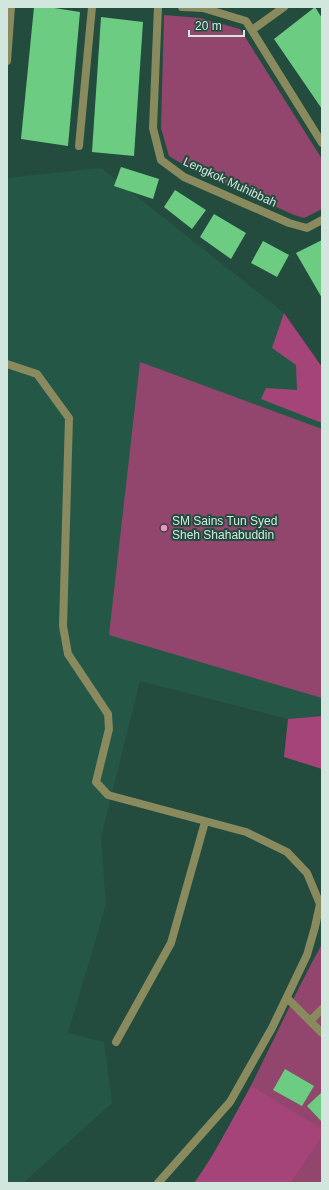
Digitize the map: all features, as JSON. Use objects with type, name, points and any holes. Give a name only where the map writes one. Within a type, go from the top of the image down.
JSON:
[{"type":"street","points":[[7,61],[11,7]]},
{"type":"street","points":[[79,146],[92,7]]},
{"type":"street","name":"Lengkok Muhibbah","points":[[158,7],[153,128],[161,160],[184,177],[289,223],[307,228],[322,220]]},
{"type":"street","points":[[182,7],[203,8],[246,22],[322,143]]},
{"type":"street","points":[[252,30],[284,7]]},
{"type":"street","points":[[7,364],[37,374],[69,418],[64,626],[68,654],[108,714],[109,729],[96,782],[108,795],[246,832],[287,852],[307,873],[320,904],[307,955],[272,1028],[230,1102],[158,1183]]},
{"type":"street","points":[[116,1042],[171,943],[205,822]]},
{"type":"street","points":[[287,998],[322,1033]]},
{"type":"street","points":[[310,1021],[322,1009]]},
{"type":"shaded area","points":[[164,15],[200,18],[240,29],[322,159],[322,209],[304,218],[294,215],[189,168],[169,156],[161,128]]},
{"type":"shaded area","name":"SM Sains Tun Syed Sheh Shahabuddin","points":[[101,168],[284,313],[322,376],[322,716],[288,719],[140,681],[101,838],[106,904],[68,1033],[104,1042],[112,1103],[23,1183],[7,1183],[7,178]]},
{"type":"shaded area","points":[[284,313],[322,367],[322,423],[261,399],[266,388],[297,390],[296,365],[272,348]]},
{"type":"shaded area","points":[[140,362],[322,429],[322,698],[109,635]]},
{"type":"shaded area","points":[[322,716],[322,769],[284,757],[288,719]]},
{"type":"shaded area","points":[[322,944],[322,1183],[194,1183],[230,1126]]},
{"type":"shaded area","points":[[251,1086],[322,1129],[322,1136],[291,1182],[292,1183],[195,1183],[209,1162]]},
{"type":"building","points":[[34,7],[48,7],[80,12],[68,146],[21,139]]},
{"type":"building","points":[[315,7],[322,18],[322,109],[274,39]]},
{"type":"building","points":[[101,17],[143,22],[134,156],[92,152]]},
{"type":"building","points":[[121,167],[159,179],[153,199],[114,186]]},
{"type":"building","points":[[175,190],[206,210],[192,229],[164,207]]},
{"type":"building","points":[[214,214],[246,233],[231,259],[200,237]]},
{"type":"building","points":[[322,240],[322,298],[296,253]]},
{"type":"building","points":[[263,241],[289,255],[277,277],[251,263]]},
{"type":"building","points":[[285,1069],[314,1086],[302,1106],[273,1090]]},
{"type":"building","points":[[322,1092],[322,1122],[307,1106]]},
{"type":"place","name":"SM Sains Tun Syed Sheh Shahabuddin","points":[[164,528]]}]
